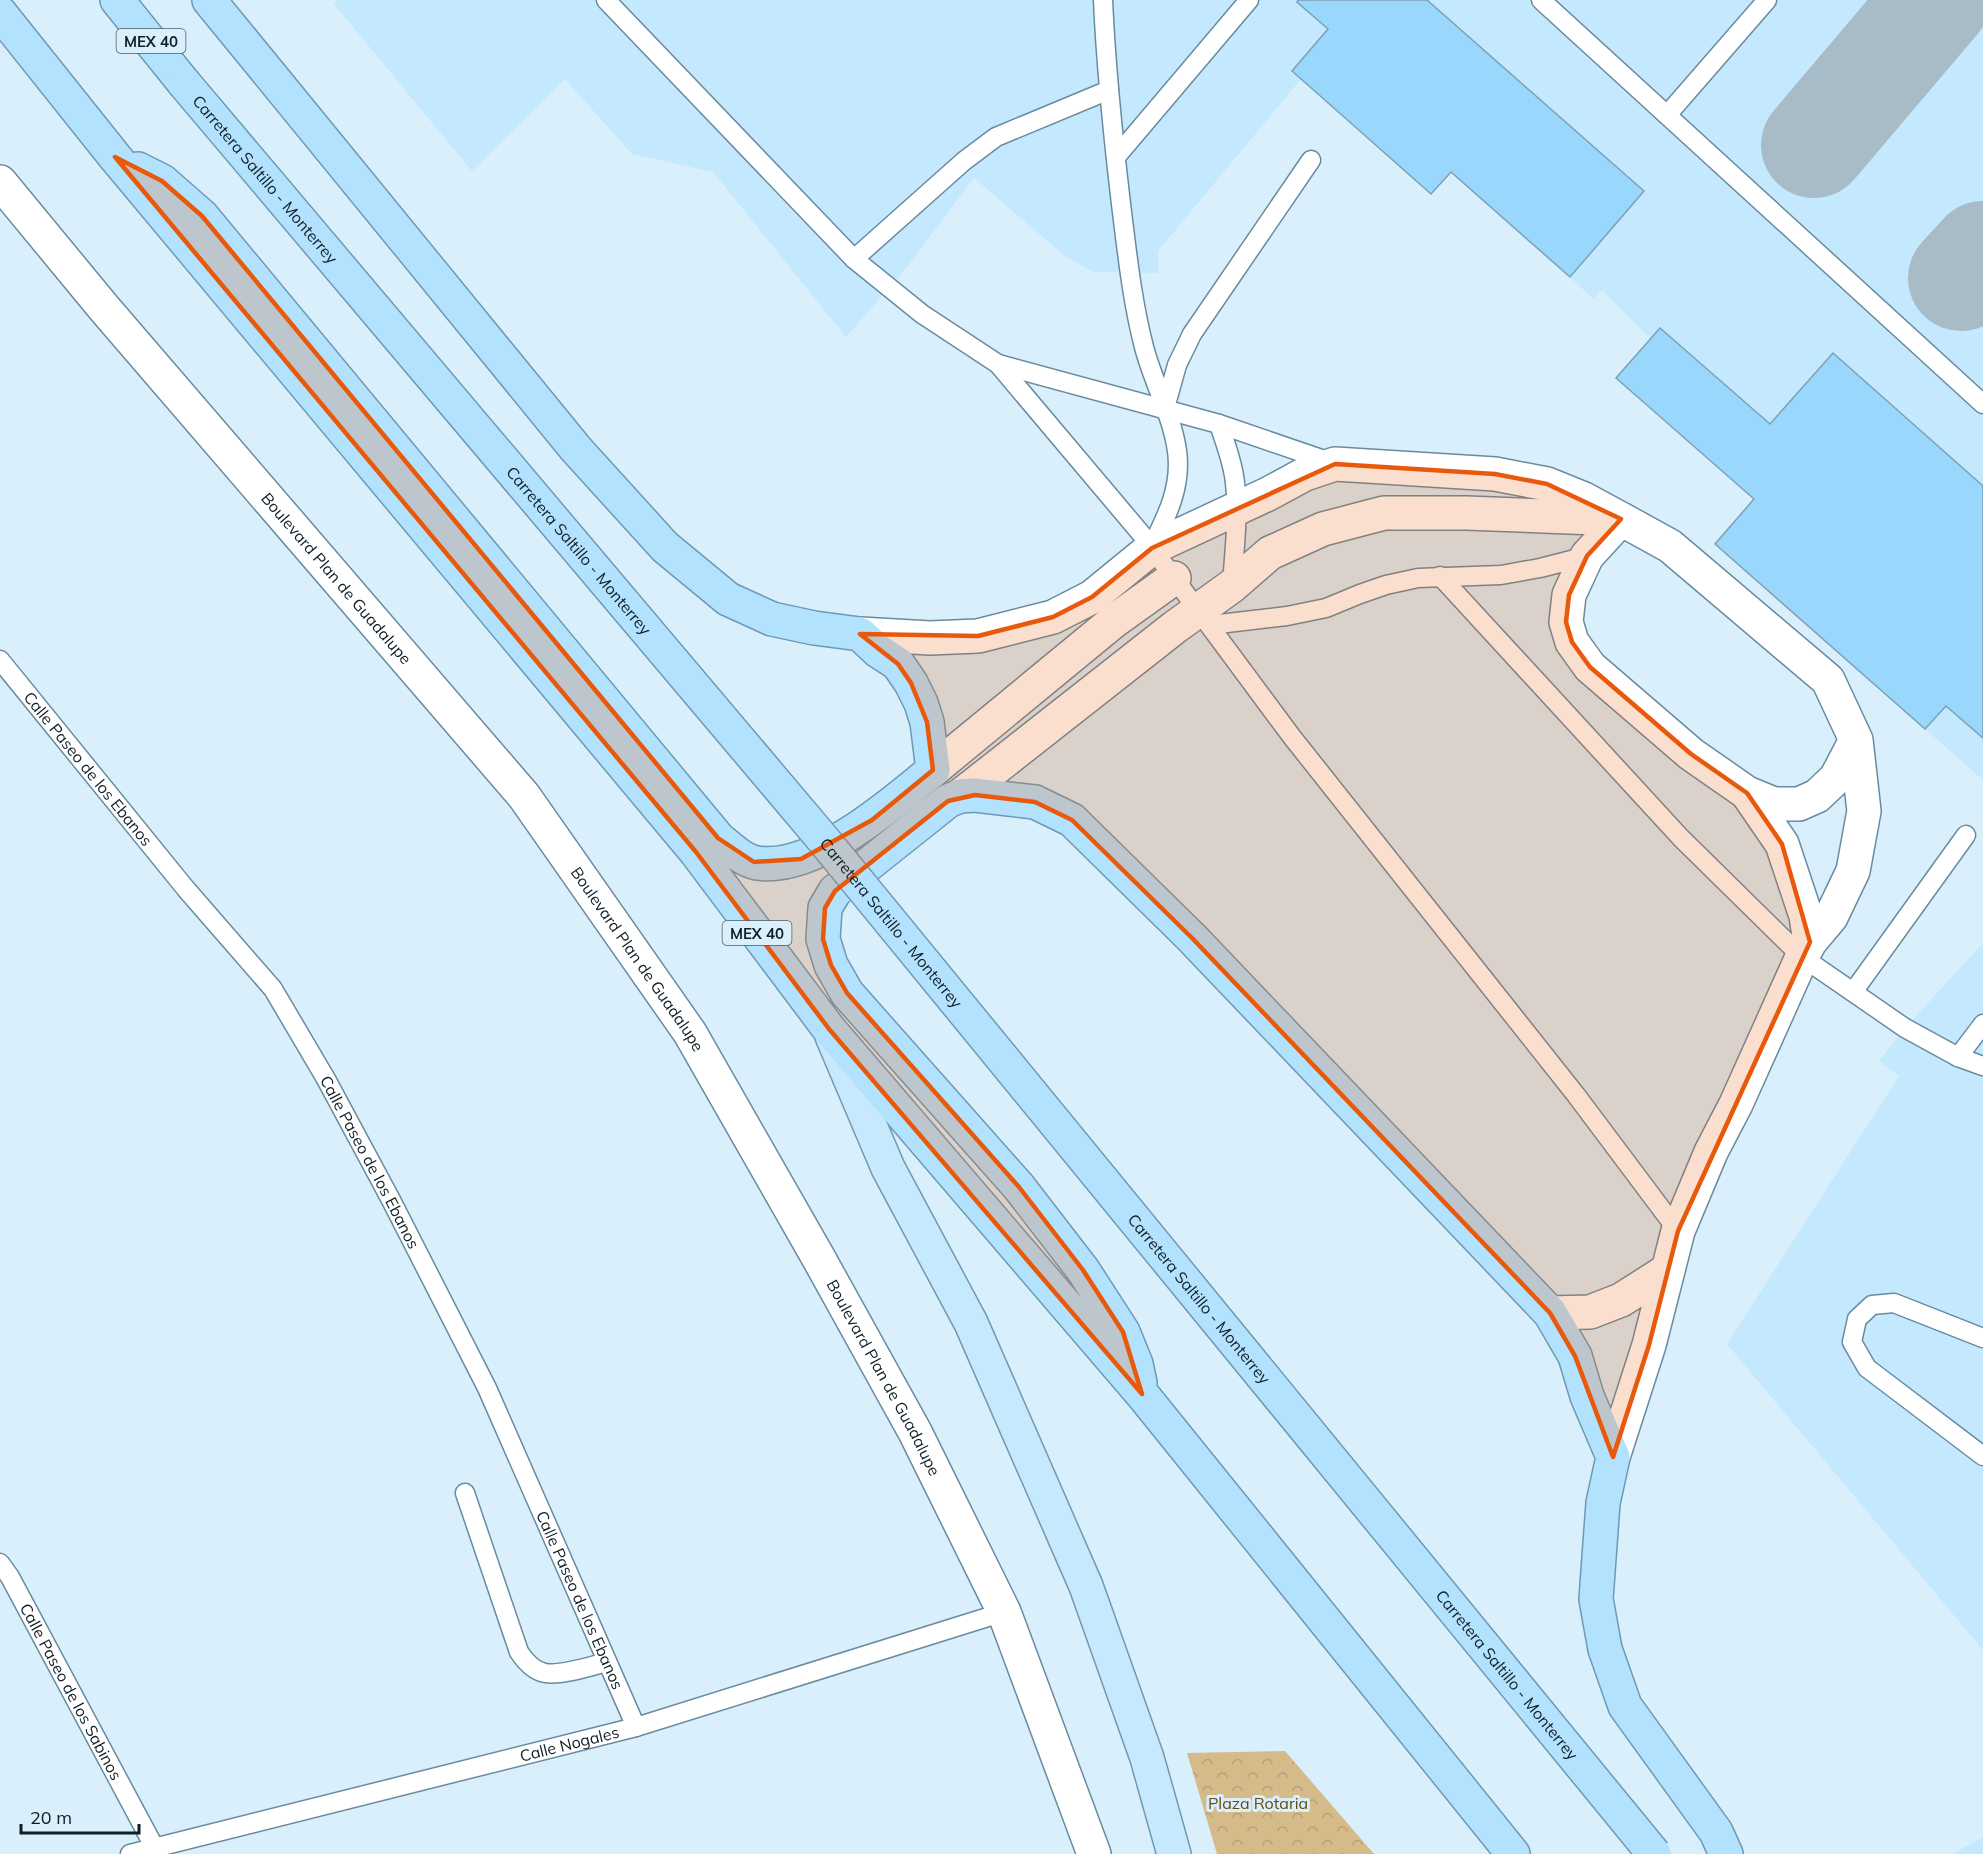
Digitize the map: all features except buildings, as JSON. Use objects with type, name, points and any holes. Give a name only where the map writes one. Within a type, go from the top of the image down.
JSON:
[{"type":"highway","name":"Carretera Saltillo - Monterrey","points":[[117,0],[184,83],[822,838],[1654,1854]]},
{"type":"highway","points":[[115,157],[162,181],[202,216],[718,838],[737,854],[754,862],[770,864],[801,859],[872,820],[933,770],[927,722],[921,703],[898,664],[878,651],[860,634],[814,628],[772,619],[728,599],[665,547],[576,449],[210,0]]},
{"type":"highway","name":"MEX 40","points":[[0,13],[115,157],[696,852],[829,1029],[1142,1394],[1513,1854]]},
{"type":"highway","points":[[1142,1394],[1136,1364],[1123,1332],[1083,1270],[1019,1187],[847,993],[831,965],[823,939],[825,908],[835,891],[948,801],[960,796],[985,795],[1035,802],[1072,820],[1192,938],[1550,1313],[1575,1356],[1587,1396],[1613,1457],[1603,1503],[1596,1599],[1605,1649],[1625,1706],[1716,1832],[1726,1854]]},
{"type":"main road","points":[[829,1029],[888,1168],[971,1323],[1086,1586],[1147,1758],[1174,1854]]},
{"type":"street","name":"Boulevard Plan de Guadalupe","points":[[0,182],[104,308],[524,796],[690,1033],[915,1432],[1004,1612],[1094,1854]]},
{"type":"street","points":[[860,634],[930,638],[978,636],[1053,617],[1092,597],[1152,548],[1236,510],[1305,474],[1335,464],[1495,474],[1547,484],[1584,499],[1670,546],[1828,680],[1856,740],[1864,811],[1853,871],[1831,917],[1806,950],[1736,1104],[1711,1152],[1678,1231],[1649,1346],[1613,1457]]},
{"type":"street","points":[[960,796],[1205,617],[1232,586],[1270,553],[1323,529],[1384,513],[1466,513],[1621,519]]},
{"type":"street","points":[[1621,519],[1587,556],[1569,595],[1566,622],[1572,642],[1590,667],[1691,754],[1747,793],[1774,804],[1799,804],[1817,796],[1836,778],[1856,740]]},
{"type":"street","points":[[933,770],[1114,621],[1174,578]]},
{"type":"street","points":[[1747,793],[1782,844],[1806,916],[1806,950]]},
{"type":"street","points":[[1550,1313],[1590,1312],[1621,1300],[1668,1270]]},
{"type":"lane","points":[[606,0],[854,259],[922,314],[998,364],[1152,548],[1292,737],[1568,1086],[1678,1231]]},
{"type":"lane","points":[[1103,0],[1109,90],[1130,273],[1144,348],[1166,408],[1177,452],[1177,488],[1152,548]]},
{"type":"lane","points":[[1116,158],[1249,0]]},
{"type":"lane","points":[[1541,0],[1983,404]]},
{"type":"lane","points":[[1667,115],[1767,0]]},
{"type":"lane","points":[[854,259],[964,161],[996,137],[1109,90]]},
{"type":"lane","points":[[1166,408],[1177,365],[1192,334],[1311,160]]},
{"type":"lane","points":[[998,364],[1166,408],[1335,464]]},
{"type":"lane","points":[[1219,424],[1235,482],[1236,510],[1232,586]]},
{"type":"lane","points":[[1205,617],[1287,616],[1326,608],[1386,585],[1418,578],[1501,574],[1540,568],[1587,556]]},
{"type":"lane","points":[[1440,576],[1486,629],[1681,838],[1853,992],[1905,1028],[1959,1057],[1983,1066]]},
{"type":"lane","name":"Calle Paseo de los Ebanos","points":[[0,660],[186,889],[273,988],[381,1179],[487,1388],[636,1728]]},
{"type":"lane","points":[[1853,992],[1966,835]]},
{"type":"lane","points":[[1959,1057],[1983,1024]]},
{"type":"lane","points":[[1983,1338],[1894,1303],[1872,1305],[1857,1319],[1852,1342],[1867,1368],[1983,1456]]},
{"type":"lane","points":[[465,1493],[519,1652],[525,1661],[545,1673],[607,1662]]},
{"type":"lane","name":"Calle Paseo de los Sabinos","points":[[0,1563],[15,1586],[157,1851]]},
{"type":"lane","name":"Calle Nogales","points":[[130,1854],[157,1851],[636,1728],[1004,1612]]},
{"type":"highlighted area","points":[[115,157],[162,181],[202,216],[718,838],[754,862],[801,859],[872,820],[933,770],[927,722],[911,683],[898,664],[860,634],[978,636],[1053,617],[1092,597],[1152,548],[1335,464],[1495,474],[1547,484],[1621,519],[1587,556],[1569,595],[1566,622],[1572,642],[1590,667],[1691,754],[1747,793],[1782,844],[1810,942],[1678,1231],[1649,1345],[1613,1457],[1575,1356],[1550,1313],[1192,938],[1072,820],[1035,802],[975,795],[948,801],[835,891],[825,908],[823,939],[831,965],[847,993],[1019,1187],[1083,1270],[1123,1332],[1142,1394],[829,1029],[696,852]]},
{"type":"shaded area","points":[[337,0],[1983,0],[1983,780],[1715,544],[1754,499],[1616,378],[1650,338],[1602,290],[1593,299],[1451,172],[1431,194],[1301,79],[1158,251],[1158,273],[1094,272],[1066,257],[974,178],[908,266],[846,337],[713,172],[632,154],[565,79],[472,171],[334,4]]},
{"type":"shaded area","points":[[1983,943],[1983,1650],[1727,1344],[1899,1076],[1879,1061],[1905,1028]]},
{"type":"shaded area","points":[[1983,1837],[1983,1854],[1953,1854]]},
{"type":"green space","name":"Plaza Rotaria","points":[[1285,1751],[1374,1854],[1217,1854],[1187,1753]]},
{"type":"taxiway","points":[[1814,145],[1937,0]]},
{"type":"taxiway","points":[[1961,278],[1983,254]]}]
